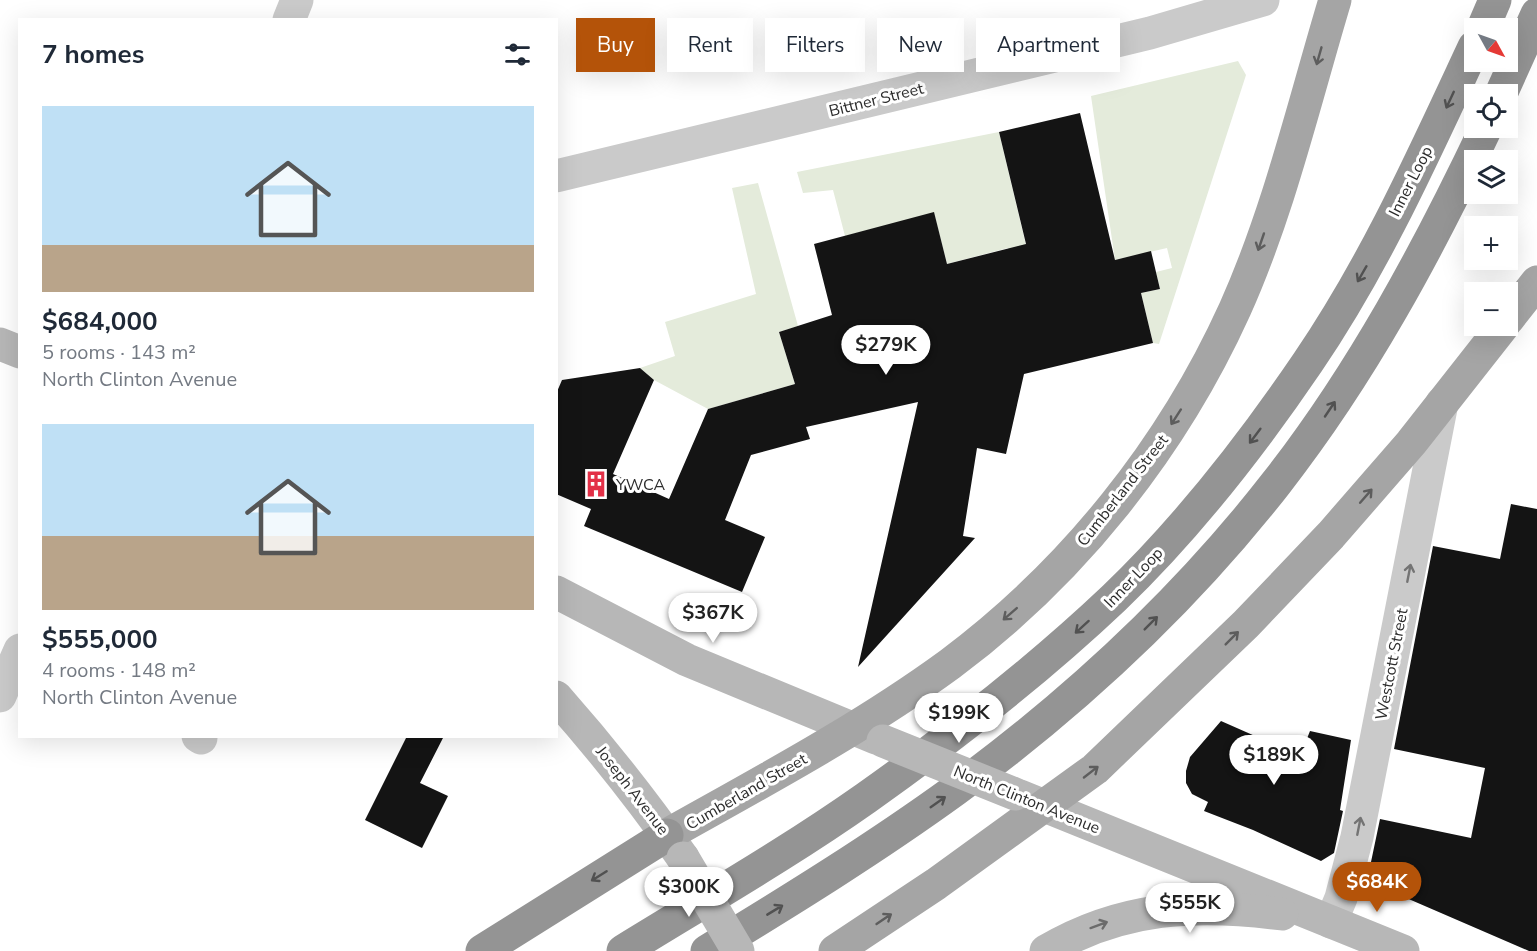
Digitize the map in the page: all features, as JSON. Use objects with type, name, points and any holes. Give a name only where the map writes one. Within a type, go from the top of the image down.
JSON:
[{"type":"highway","points":[[1487,18],[1495,0]]},
{"type":"highway","points":[[1506,84],[1537,14]]},
{"type":"highway","name":"Inner Loop","points":[[623,951],[865,798],[1022,680],[1115,597],[1156,554],[1237,460],[1316,350],[1371,258],[1426,150],[1464,68]]},
{"type":"highway","points":[[707,951],[891,834],[998,757],[1105,667],[1195,578],[1277,483],[1350,379],[1412,274],[1481,138]]},
{"type":"highway","points":[[482,951],[675,847]]},
{"type":"main road","name":"Cumberland Street","points":[[675,847],[949,664],[1024,602],[1066,561],[1106,516],[1178,416],[1209,363],[1235,308],[1257,255],[1276,199],[1335,0]]},
{"type":"main road","points":[[1518,307],[1537,282]]},
{"type":"main road","points":[[836,951],[936,884],[1029,800],[1095,769],[1246,624],[1338,527],[1404,451],[1495,336]]},
{"type":"main road","points":[[0,344],[18,351]]},
{"type":"main road","name":"North Clinton Avenue","points":[[558,593],[687,660],[1403,951]]},
{"type":"main road","name":"Joseph Avenue","points":[[558,700],[595,741],[675,847],[738,951]]},
{"type":"main road","points":[[1047,951],[1099,925],[1120,918],[1164,910],[1243,909],[1331,922]]},
{"type":"street","points":[[290,18],[297,0]]},
{"type":"street","name":"Bittner Street","points":[[558,176],[1139,36],[1263,0]]},
{"type":"street","name":"Westcott Street","points":[[1331,922],[1344,888],[1357,837],[1442,403]]},
{"type":"street","points":[[0,696],[18,655]]},
{"type":"green space","points":[[1238,61],[1246,75],[1159,344],[1153,343],[1141,293],[1160,289],[1156,272],[1172,268],[1167,248],[1115,260],[1091,96]]},
{"type":"green space","points":[[999,132],[1035,283],[1018,287],[1008,248],[947,264],[934,213],[845,236],[833,190],[803,193],[797,172]]},
{"type":"green space","points":[[758,183],[798,326],[779,332],[795,384],[708,409],[654,380],[640,368],[675,356],[665,322],[756,294],[732,188]]},
{"type":"building","points":[[1080,113],[1115,260],[1151,251],[1160,289],[1141,293],[1153,343],[1024,374],[1006,454],[977,448],[963,536],[975,538],[858,667],[918,402],[806,427],[810,439],[751,455],[725,520],[765,537],[742,592],[584,526],[591,509],[558,495],[558,389],[562,380],[640,368],[654,380],[613,474],[669,499],[708,409],[795,384],[779,332],[832,315],[814,244],[934,212],[947,264],[1026,244],[999,132]]},
{"type":"building","points":[[1511,504],[1537,509],[1537,951],[1529,951],[1367,881],[1380,819],[1471,838],[1485,768],[1394,749],[1433,546],[1500,559]]},
{"type":"building","points":[[1221,721],[1300,756],[1310,731],[1351,740],[1340,810],[1343,811],[1334,853],[1321,861],[1204,811],[1208,802],[1192,794],[1186,783],[1186,771],[1190,757]]},
{"type":"building","points":[[406,738],[443,738],[420,783],[448,796],[422,848],[365,820]]},
{"type":"place","name":"YWCA","points":[[596,484]]}]
